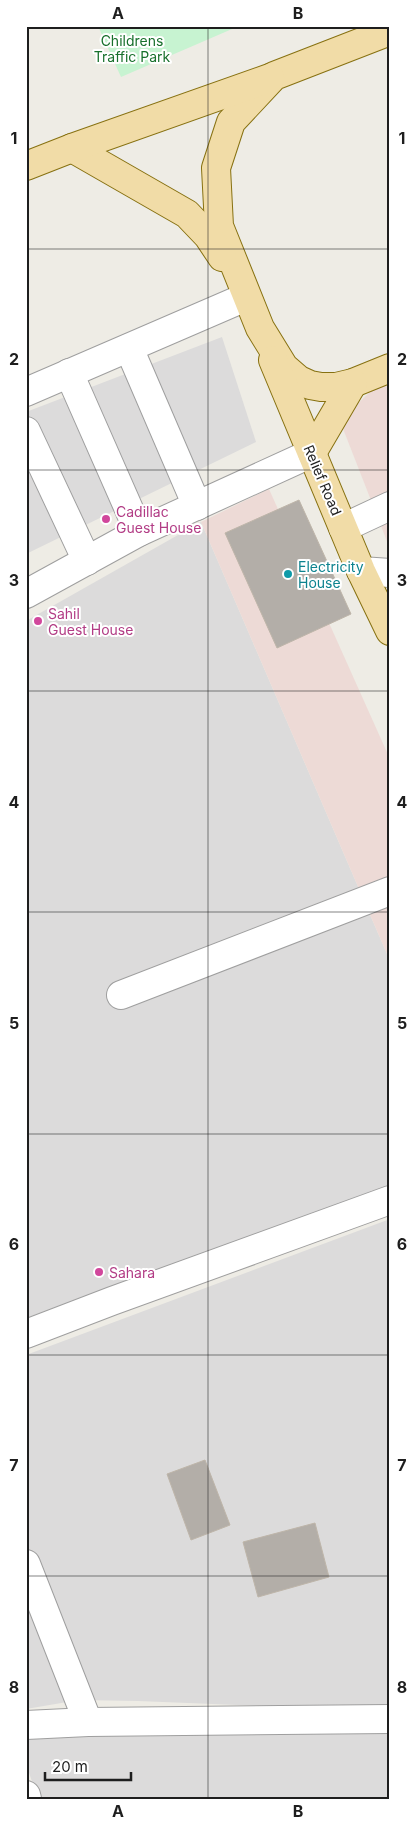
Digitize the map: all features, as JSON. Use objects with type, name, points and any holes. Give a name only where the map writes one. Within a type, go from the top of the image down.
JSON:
[{"type":"main road","points":[[26,166],[274,76],[390,31]]},
{"type":"main road","points":[[274,76],[231,122],[216,168],[219,226],[246,297],[260,328],[284,367],[299,380],[310,385],[336,387],[353,383],[390,368]]},
{"type":"main road","points":[[72,148],[187,214],[208,236],[246,297]]},
{"type":"main road","name":"Relief Road","points":[[260,328],[361,571],[390,631]]},
{"type":"main road","points":[[312,454],[353,383]]},
{"type":"street","points":[[26,392],[246,297]]},
{"type":"street","points":[[129,348],[197,506]]},
{"type":"street","points":[[69,373],[139,532]]},
{"type":"street","points":[[26,431],[87,561]]},
{"type":"street","points":[[28,588],[87,561],[139,532],[312,454]]},
{"type":"street","points":[[343,528],[390,506]]},
{"type":"street","points":[[361,571],[390,574]]},
{"type":"street","points":[[121,995],[390,890]]},
{"type":"street","points":[[26,1334],[390,1200]]},
{"type":"street","points":[[26,1564],[88,1722]]},
{"type":"street","points":[[26,1725],[88,1722],[390,1719]]},
{"type":"street","points":[[26,1795],[28,1799]]},
{"type":"shaded area","points":[[222,337],[256,442],[26,554],[26,412]]},
{"type":"shaded area","points":[[390,381],[390,549],[340,421],[373,389]]},
{"type":"shaded area","points":[[269,489],[390,759],[390,961],[201,522]]},
{"type":"shaded area","points":[[201,522],[390,961],[390,1186],[26,1318],[26,621]]},
{"type":"shaded area","points":[[390,1219],[390,1711],[79,1700],[26,1709],[26,1355]]},
{"type":"shaded area","points":[[157,1721],[390,1732],[390,1799],[38,1799],[26,1764],[26,1739]]},
{"type":"green space","name":"Childrens Traffic Park","points":[[98,26],[239,26],[121,77]]},
{"type":"building","name":"Electricity House","points":[[299,500],[351,614],[277,648],[225,533]]},
{"type":"building","points":[[205,1460],[230,1525],[191,1540],[167,1474]]},
{"type":"building","points":[[315,1523],[329,1577],[258,1597],[243,1542]]},
{"type":"place","name":"Cadillac Guest House","points":[[106,519]]},
{"type":"place","name":"Electricity House","points":[[288,574]]},
{"type":"place","name":"Sahil Guest House","points":[[38,621]]},
{"type":"place","name":"Sahara","points":[[99,1272]]}]
